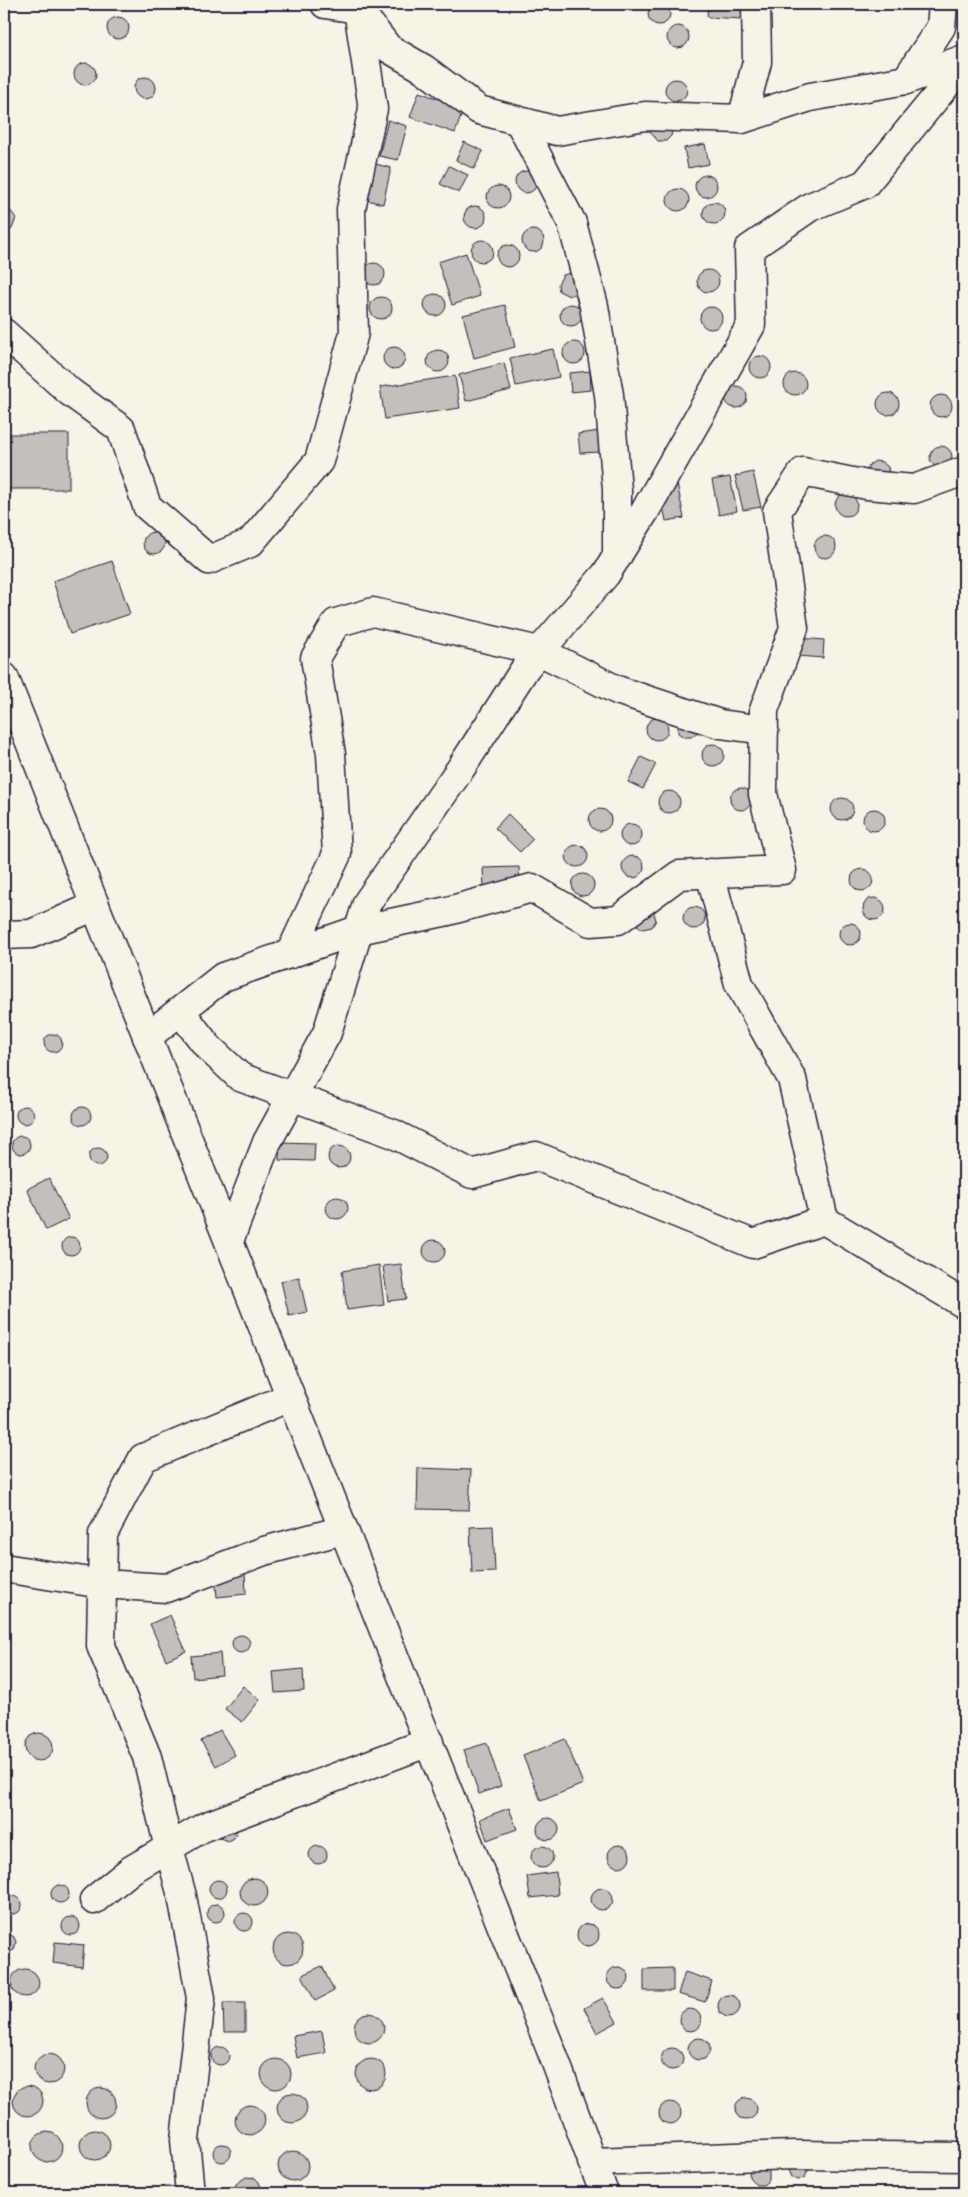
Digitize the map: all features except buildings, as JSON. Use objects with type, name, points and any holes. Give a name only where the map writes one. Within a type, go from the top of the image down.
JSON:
[{"type":"street","points":[[325,4],[359,6]]},
{"type":"street","points":[[742,119],[757,62],[756,4]]},
{"type":"street","points":[[906,80],[941,27],[943,4]]},
{"type":"street","points":[[359,6],[388,48],[424,69],[479,110],[557,131],[645,116],[742,119],[810,97],[906,80],[964,59]]},
{"type":"street","points":[[4,333],[70,392],[121,429],[147,506],[209,560],[250,543],[320,461],[354,333],[351,209],[373,109],[359,6]]},
{"type":"street","points":[[229,1241],[267,1142],[327,1033],[367,903],[462,768],[526,667],[606,574],[617,558],[751,326],[749,249],[810,207],[865,184],[964,63]]},
{"type":"street","points":[[519,121],[572,223],[594,306],[610,405],[617,490],[617,558]]},
{"type":"street","points":[[147,1037],[222,976],[358,930],[448,911],[532,888],[590,922],[618,920],[679,875],[782,870],[763,794],[764,710],[794,628],[777,511],[803,472],[867,485],[914,489],[964,471]]},
{"type":"street","points":[[290,954],[337,854],[331,754],[315,658],[336,623],[373,612],[539,651],[617,690],[720,724],[764,730]]},
{"type":"street","points":[[4,677],[553,2054],[604,2193]]},
{"type":"street","points":[[710,873],[739,984],[792,1079],[824,1220],[964,1304]]},
{"type":"street","points":[[4,935],[31,934],[95,906]]},
{"type":"street","points":[[180,1011],[208,1048],[240,1077],[394,1134],[472,1174],[536,1156],[753,1244],[824,1220]]},
{"type":"street","points":[[190,2193],[185,2140],[201,1998],[182,1896],[168,1848],[147,1757],[101,1646],[103,1534],[143,1458],[290,1397]]},
{"type":"street","points":[[4,1568],[102,1584],[166,1588],[264,1551],[343,1530]]},
{"type":"street","points":[[94,1900],[131,1870],[204,1827],[429,1742]]},
{"type":"street","points":[[592,2162],[794,2155],[964,2157]]}]
